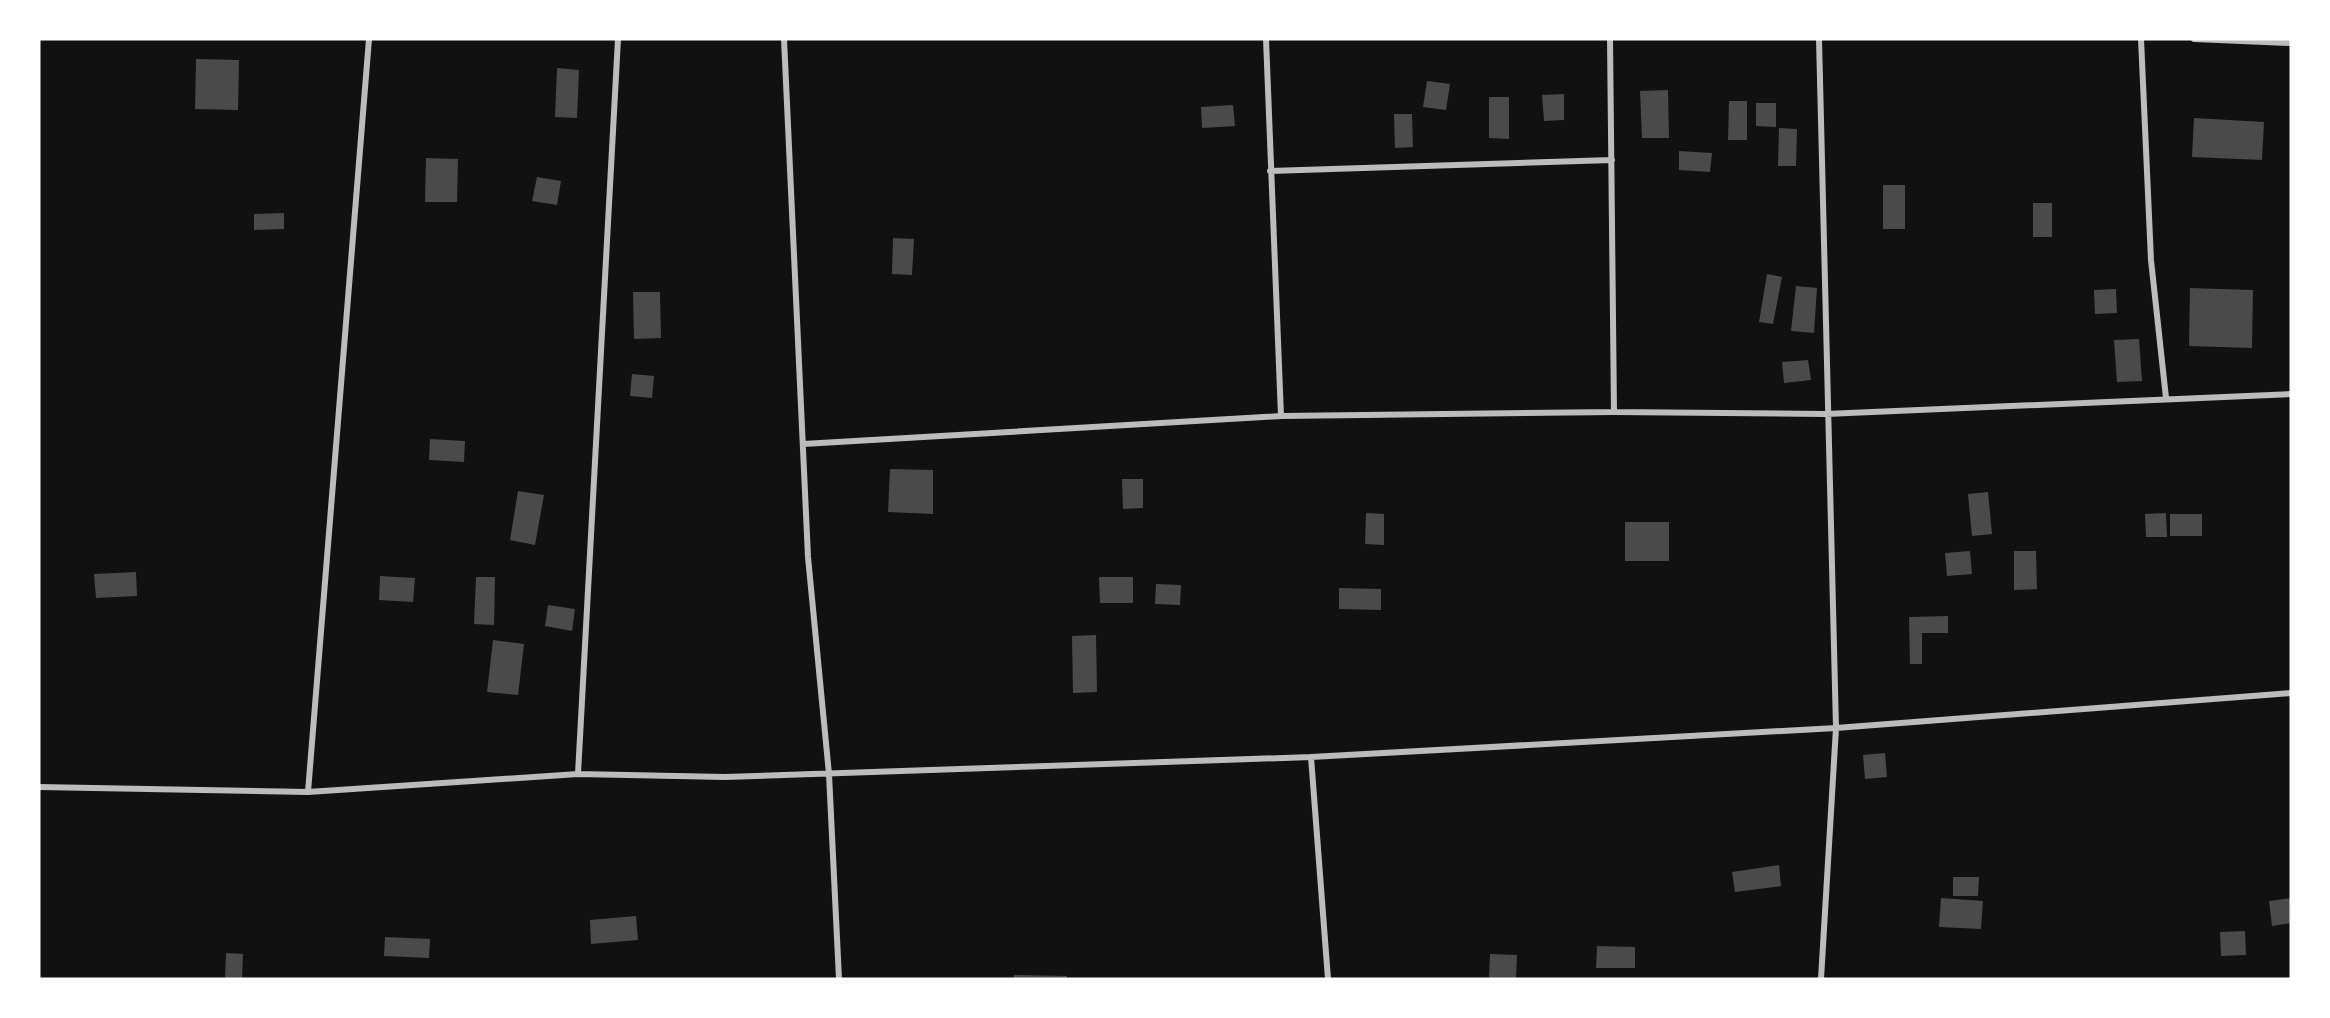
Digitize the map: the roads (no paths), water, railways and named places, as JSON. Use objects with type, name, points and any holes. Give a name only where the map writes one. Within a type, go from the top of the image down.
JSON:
[{"type":"street","points":[[308,792],[369,39]]},
{"type":"street","points":[[578,774],[618,39]]},
{"type":"street","points":[[784,39],[808,557],[829,774],[839,979]]},
{"type":"street","points":[[1266,39],[1281,416]]},
{"type":"street","points":[[1610,39],[1614,412]]},
{"type":"street","points":[[1819,39],[1826,414],[1836,728],[1821,979]]},
{"type":"street","points":[[2141,39],[2151,261],[2166,398]]},
{"type":"street","points":[[2194,39],[2291,42]]},
{"type":"street","points":[[1270,171],[1611,160]]},
{"type":"street","points":[[803,444],[1281,416],[1614,412],[1826,414],[2291,394]]},
{"type":"street","points":[[39,787],[308,792],[578,774],[725,777],[1311,757],[1836,728],[2291,693]]},
{"type":"street","points":[[1311,757],[1328,979]]}]
